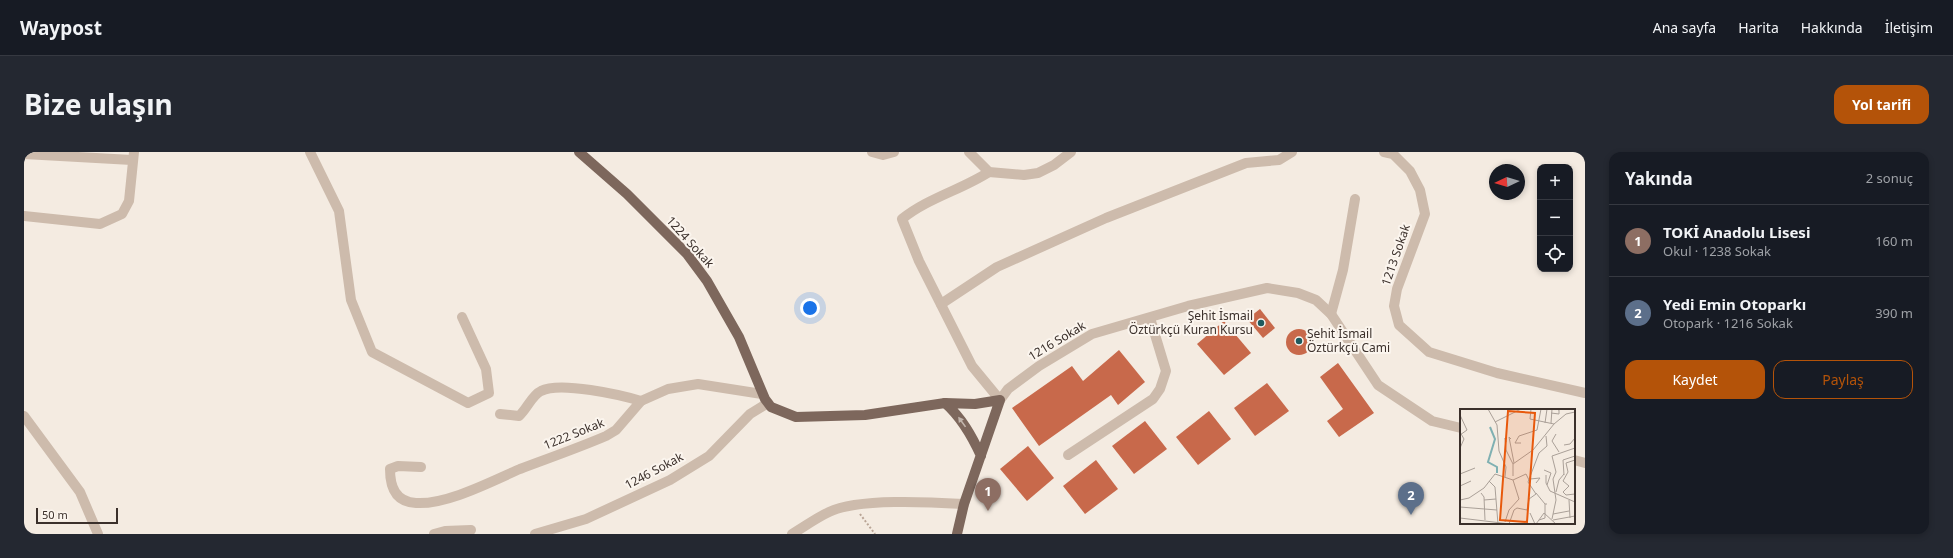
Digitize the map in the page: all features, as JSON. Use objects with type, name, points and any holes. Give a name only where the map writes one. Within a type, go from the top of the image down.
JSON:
[{"type":"main road","name":"1224 Sokak","points":[[579,152],[627,194],[687,254],[707,281],[739,337],[762,394]]},
{"type":"main road","points":[[762,394],[771,407],[796,417],[813,418],[865,415],[945,404],[975,404],[1000,400]]},
{"type":"main road","name":"1216 Sokak","points":[[957,534],[964,504],[1000,400]]},
{"type":"main road","points":[[945,404],[955,412],[970,432],[981,456]]},
{"type":"street","points":[[310,152],[339,211],[351,300],[372,352],[468,403],[489,393],[486,369],[462,318]]},
{"type":"street","points":[[872,152],[883,155],[894,152]]},
{"type":"street","points":[[969,152],[989,172]]},
{"type":"street","points":[[1000,400],[972,366],[919,261],[902,219],[916,208],[971,184],[989,172],[1024,175],[1038,173],[1054,164],[1070,152]]},
{"type":"street","points":[[941,304],[997,267],[1106,218],[1246,163],[1279,160],[1292,152]]},
{"type":"street","name":"1213 Sokak","points":[[1384,152],[1393,154],[1410,170],[1420,190],[1424,214],[1397,289],[1394,306],[1399,325],[1429,352],[1497,373],[1585,393]]},
{"type":"street","points":[[24,154],[133,156],[129,201],[122,214],[100,224],[24,216]]},
{"type":"street","points":[[1331,314],[1343,270],[1355,199]]},
{"type":"street","name":"1216 Sokak","points":[[1000,400],[1008,389],[1038,366],[1092,334],[1188,306],[1267,288],[1298,293],[1316,300],[1331,314],[1378,385],[1432,421],[1460,428]]},
{"type":"street","points":[[1068,455],[1153,398],[1160,389],[1166,371],[1150,318]]},
{"type":"street","name":"1222 Sokak","points":[[421,467],[398,466],[390,468],[390,482],[395,493],[402,498],[415,503],[439,500],[480,487],[521,469],[606,436],[616,430],[641,401],[668,389],[698,384],[762,394]]},
{"type":"street","points":[[500,414],[518,416],[526,410],[540,391],[549,388],[591,391],[641,401]]},
{"type":"street","name":"1246 Sokak","points":[[535,534],[586,519],[670,480],[708,456],[750,414],[768,403]]},
{"type":"street","points":[[24,416],[80,492],[98,534]]},
{"type":"street","points":[[1575,460],[1585,463]]},
{"type":"street","points":[[792,534],[829,511],[853,504],[931,502],[964,504]]},
{"type":"street","points":[[434,534],[445,531],[471,530]]},
{"type":"path","points":[[853,504],[875,534]]},
{"type":"building","name":"Şehit İsmail Öztürkçü Kuran Kursu","points":[[1260,309],[1275,328],[1263,338],[1247,319]]},
{"type":"building","points":[[1224,321],[1251,353],[1224,375],[1197,344]]},
{"type":"building","name":"Şehit İsmail Öztürkçü Cami","points":[[1299,329],[1308,333],[1312,342],[1308,351],[1299,355],[1290,351],[1286,342],[1290,333]]},
{"type":"building","points":[[1119,350],[1145,382],[1118,405],[1111,395],[1039,446],[1012,408],[1072,366],[1083,381]]},
{"type":"building","points":[[1338,363],[1374,413],[1339,437],[1327,421],[1343,409],[1320,377]]},
{"type":"building","points":[[1267,383],[1289,411],[1255,436],[1234,408]]},
{"type":"building","points":[[1209,411],[1231,439],[1198,465],[1176,437]]},
{"type":"building","points":[[1145,421],[1167,449],[1134,474],[1112,446]]},
{"type":"building","points":[[1028,446],[1054,478],[1027,501],[1000,469]]},
{"type":"building","points":[[1096,460],[1118,489],[1085,514],[1063,486]]},
{"type":"place","name":"Şehit İsmail Öztürkçü Kuran Kursu","points":[[1261,323]]},
{"type":"place","name":"Şehit İsmail Öztürkçü Cami","points":[[1299,341]]},
{"type":"place","name":"TOKİ Anadolu Lisesi","points":[[988,511]]},
{"type":"place","name":"Yedi Emin Otoparkı","points":[[1411,515]]}]
